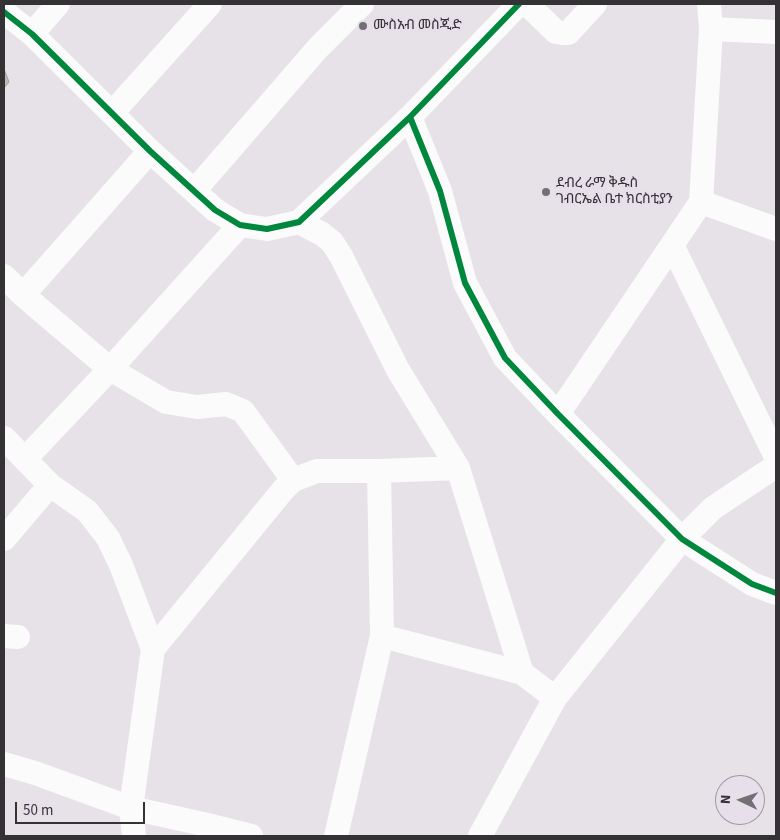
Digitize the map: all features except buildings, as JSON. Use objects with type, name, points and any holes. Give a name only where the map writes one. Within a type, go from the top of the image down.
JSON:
[{"type":"street","points":[[32,34],[58,4]]},
{"type":"street","points":[[112,112],[210,4]]},
{"type":"street","points":[[194,192],[318,48],[362,4]]},
{"type":"street","points":[[4,12],[32,34],[150,151],[215,210],[240,224],[268,228],[299,222],[410,117],[519,4]]},
{"type":"street","points":[[527,4],[556,32],[562,33],[568,33],[594,4]]},
{"type":"street","points":[[558,414],[701,202],[711,29],[710,4]]},
{"type":"street","points":[[711,29],[776,32]]},
{"type":"street","points":[[410,117],[440,191],[465,283],[505,358],[682,539],[752,584],[776,593]]},
{"type":"street","points":[[23,295],[150,151]]},
{"type":"street","points":[[701,202],[776,229]]},
{"type":"street","points":[[299,222],[322,234],[337,249],[398,370],[458,468],[522,673]]},
{"type":"street","points":[[25,459],[110,369],[240,224]]},
{"type":"street","points":[[672,245],[776,457]]},
{"type":"street","points":[[4,276],[23,295],[110,369],[166,402],[197,407],[226,404],[244,411],[292,480]]},
{"type":"street","points":[[4,438],[50,485],[87,512],[108,538],[121,565],[153,649],[131,808],[134,836]]},
{"type":"street","points":[[480,836],[555,698],[682,539],[713,508],[776,466]]},
{"type":"street","points":[[153,649],[292,480],[317,471],[458,468]]},
{"type":"street","points":[[336,836],[382,636],[379,471]]},
{"type":"street","points":[[4,539],[50,485]]},
{"type":"street","points":[[382,636],[522,673],[555,698]]},
{"type":"street","points":[[4,764],[35,773],[131,808],[251,836]]},
{"type":"cycle path","points":[[4,12],[32,34],[150,151],[215,210],[240,225],[267,229],[299,222],[410,117],[519,4]]},
{"type":"cycle path","points":[[410,117],[440,191],[465,283],[505,358],[682,539],[752,584],[776,593]]},
{"type":"place","name":"ሙስአብ መስጂድ","points":[[363,26]]},
{"type":"place","name":"ደብረ ራማ ቅዱስ ገብርኤል ቤተ ክርስቲያን","points":[[546,192]]}]
